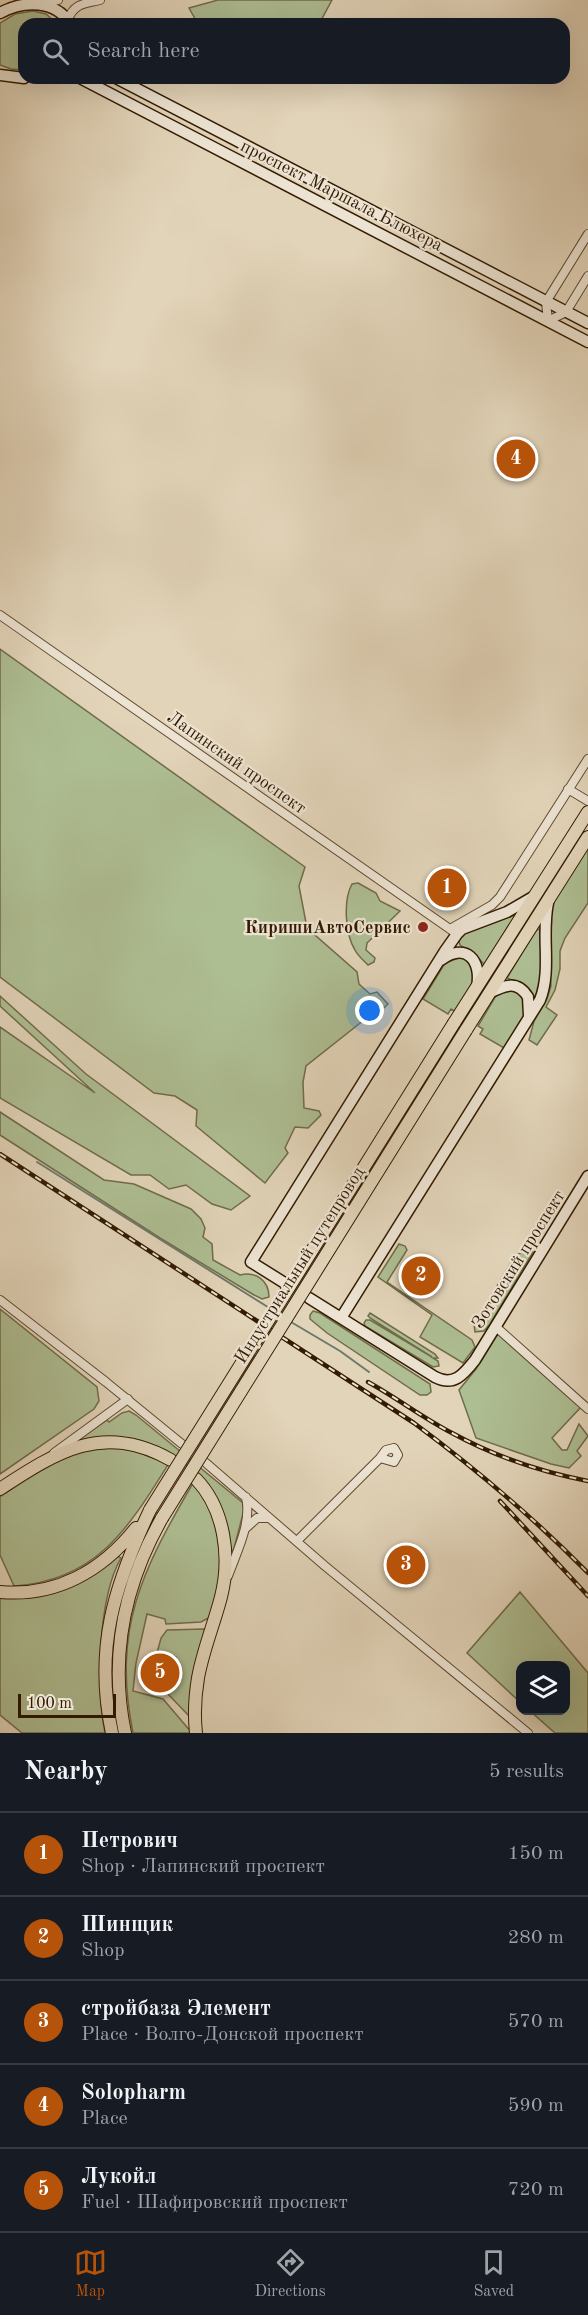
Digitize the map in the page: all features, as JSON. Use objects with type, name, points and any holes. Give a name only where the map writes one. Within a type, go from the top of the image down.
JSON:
[{"type":"main road","name":"Индустриальный путепровод","points":[[150,1510],[588,812]]},
{"type":"main road","name":"Индустриальный путепровод","points":[[125,1733],[118,1671],[120,1631],[135,1574],[162,1518],[588,837]]},
{"type":"main road","points":[[0,1489],[41,1462],[75,1447],[104,1442],[146,1448],[171,1460]]},
{"type":"main road","points":[[196,1479],[214,1506],[223,1532],[225,1559],[222,1595],[198,1678],[195,1709],[196,1733]]},
{"type":"main road","points":[[0,1592],[39,1591],[55,1588],[80,1577],[115,1553],[150,1510]]},
{"type":"main road","points":[[112,1733],[105,1672],[108,1628],[117,1588],[150,1510]]},
{"type":"street","points":[[0,13],[18,2],[46,3],[58,0]]},
{"type":"street","points":[[70,18],[72,10],[77,6],[100,0]]},
{"type":"street","points":[[46,3],[60,11],[66,18]]},
{"type":"street","points":[[0,75],[18,77]]},
{"type":"street","name":"проспект Маршала Блюхера","points":[[92,84],[588,342]]},
{"type":"street","name":"проспект Маршала Блюхера","points":[[128,84],[588,323]]},
{"type":"street","points":[[588,234],[546,302],[548,321],[566,312],[588,276]]},
{"type":"street","name":"Лапинский проспект","points":[[0,615],[454,931]]},
{"type":"street","points":[[283,1282],[251,1262],[438,962],[454,931],[492,905],[510,883],[588,759]]},
{"type":"street","points":[[568,789],[588,801]]},
{"type":"street","points":[[454,931],[521,905],[538,893]]},
{"type":"street","points":[[340,1318],[528,1021],[544,988],[545,917],[549,900]]},
{"type":"street","points":[[438,962],[453,954],[468,955],[474,959],[478,967],[477,987]]},
{"type":"street","points":[[489,993],[510,984],[518,986],[528,997],[528,1021]]},
{"type":"street","name":"Зотовский проспект","points":[[309,1298],[441,1380],[454,1381],[475,1360],[588,1176]]},
{"type":"street","points":[[0,1300],[182,1444]]},
{"type":"street","points":[[496,1327],[588,1408]]},
{"type":"street","points":[[41,1462],[128,1399]]},
{"type":"street","points":[[297,1541],[380,1458]]},
{"type":"street","points":[[206,1463],[528,1733]]},
{"type":"street","points":[[222,1595],[245,1529],[248,1512],[246,1497]]},
{"type":"street","points":[[245,1529],[257,1518],[270,1518]]},
{"type":"green space","points":[[218,0],[332,0],[322,18],[195,18],[189,8]]},
{"type":"green space","points":[[33,11],[46,14],[50,18],[18,18],[18,70],[0,65],[0,23],[15,14]]},
{"type":"green space","points":[[0,649],[305,867],[299,886],[307,928],[357,972],[359,984],[370,994],[377,992],[388,1004],[369,1022],[364,1020],[306,1066],[303,1082],[304,1108],[319,1111],[321,1115],[308,1128],[295,1127],[285,1148],[288,1153],[265,1183],[196,1126],[197,1110],[175,1096],[154,1093],[0,977]]},
{"type":"green space","points":[[588,847],[588,903],[565,938],[560,951],[560,969],[555,990],[546,1007],[557,1015],[537,1045],[529,1040],[534,1021],[547,999],[551,986],[547,922],[549,909]]},
{"type":"green space","points":[[358,883],[376,893],[380,901],[400,911],[367,943],[366,950],[375,958],[374,962],[368,965],[355,950],[347,926],[346,908],[349,891],[352,884]]},
{"type":"green space","points":[[512,914],[514,917],[485,965],[460,945],[459,941],[463,934]]},
{"type":"green space","points":[[540,929],[544,979],[534,999],[525,986],[507,978],[536,930]]},
{"type":"green space","points":[[461,957],[468,961],[475,978],[456,1012],[451,1009],[448,1014],[423,999],[445,963]]},
{"type":"green space","points":[[508,989],[524,995],[526,1013],[504,1048],[480,1034],[483,1029],[478,1026],[497,994]]},
{"type":"green space","points":[[0,996],[86,1074],[250,1196],[231,1210],[212,1204],[186,1185],[169,1189],[150,1175],[131,1175],[0,1098],[0,1027],[95,1093],[0,1006]]},
{"type":"green space","points":[[0,1112],[104,1180],[134,1184],[191,1209],[201,1219],[205,1228],[203,1237],[212,1244],[213,1260],[240,1275],[251,1274],[260,1278],[267,1286],[269,1297],[262,1299],[254,1295],[160,1238],[0,1135]]},
{"type":"green space","points":[[399,1244],[405,1246],[407,1250],[387,1282],[472,1340],[475,1347],[463,1363],[420,1337],[432,1315],[378,1277]]},
{"type":"green space","points":[[527,1249],[533,1252],[490,1324],[484,1331],[475,1332],[474,1325],[515,1256]]},
{"type":"green space","points":[[0,1309],[97,1387],[99,1401],[94,1409],[0,1474]]},
{"type":"green space","points":[[313,1311],[320,1313],[430,1384],[431,1392],[427,1395],[420,1395],[327,1333],[310,1319]]},
{"type":"green space","points":[[370,1313],[435,1354],[438,1358],[433,1358],[438,1361],[439,1366],[433,1367],[365,1326],[366,1320],[370,1320],[432,1357],[370,1318],[368,1316]]},
{"type":"green space","points":[[501,1334],[581,1407],[552,1438],[562,1450],[567,1450],[579,1424],[588,1436],[577,1451],[581,1456],[569,1468],[476,1438],[459,1390],[476,1369],[496,1336]]},
{"type":"green space","points":[[129,1411],[243,1503],[244,1510],[233,1552],[189,1467],[149,1443],[122,1438],[80,1439],[107,1420],[109,1422]]},
{"type":"green space","points":[[90,1448],[127,1448],[169,1463],[140,1509],[108,1547],[89,1562],[68,1574],[43,1582],[14,1586],[0,1555],[0,1497],[44,1466]]},
{"type":"green space","points":[[193,1483],[212,1516],[220,1546],[219,1579],[212,1616],[201,1622],[166,1624],[165,1619],[147,1614],[136,1663],[133,1691],[163,1699],[192,1733],[133,1733],[127,1696],[126,1662],[129,1631],[146,1573],[159,1544]]},
{"type":"green space","points":[[117,1556],[121,1558],[113,1575],[108,1596],[101,1644],[100,1692],[105,1733],[22,1733],[0,1715],[0,1596],[63,1588],[104,1568]]},
{"type":"green space","points":[[520,1592],[588,1673],[588,1733],[555,1733],[535,1715],[570,1715],[570,1661],[516,1661],[516,1698],[467,1653]]},
{"type":"green space","points":[[167,1630],[207,1630],[189,1716],[168,1694],[176,1657],[157,1653],[161,1638]]},
{"type":"waterway","points":[[37,1162],[271,1309]]},
{"type":"waterway","points":[[291,1322],[340,1351],[369,1372]]},
{"type":"railway","points":[[0,1154],[414,1423],[504,1495],[588,1573]]},
{"type":"railway","points":[[368,1382],[441,1427],[484,1449],[535,1468],[588,1481]]},
{"type":"railway","points":[[500,1501],[588,1596]]},
{"type":"place","name":"Solopharm","points":[[516,459]]},
{"type":"place","name":"Петрович","points":[[447,888]]},
{"type":"place","name":"КиришиАвтоСервис","points":[[423,927]]},
{"type":"place","name":"Шинщик","points":[[421,1276]]},
{"type":"place","name":"стройбаза Элемент","points":[[406,1565]]},
{"type":"place","name":"Лукойл","points":[[160,1673]]}]
